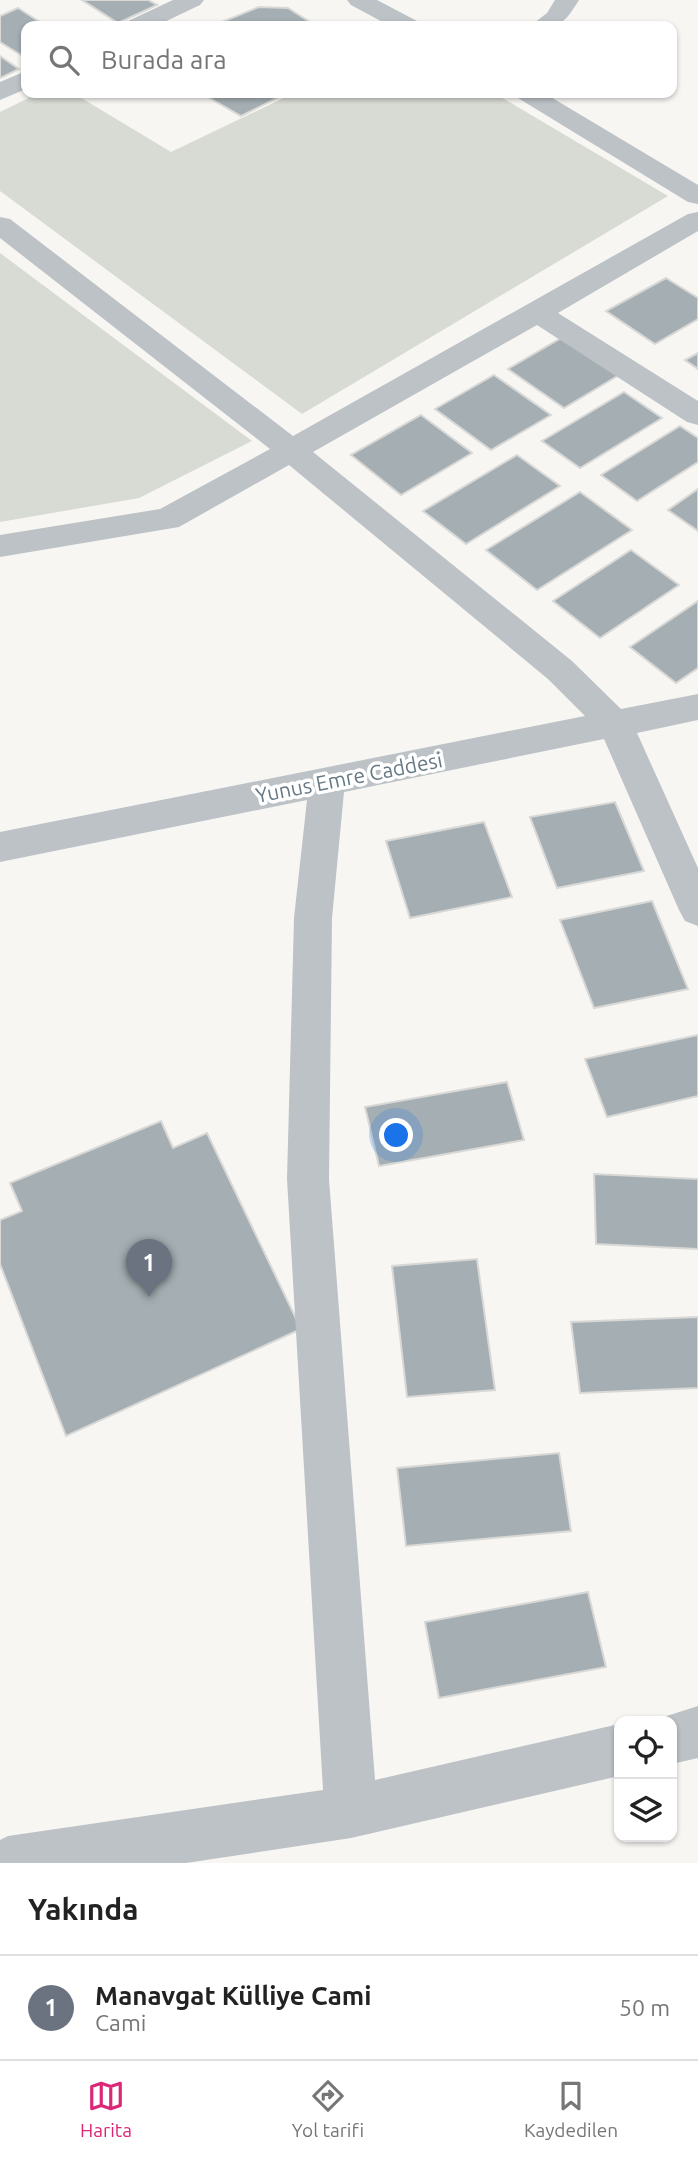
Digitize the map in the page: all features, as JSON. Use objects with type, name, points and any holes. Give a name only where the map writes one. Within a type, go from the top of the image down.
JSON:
[{"type":"street","points":[[148,21],[192,0]]},
{"type":"street","points":[[359,0],[399,21]]},
{"type":"street","points":[[551,21],[556,18],[567,0]]},
{"type":"street","points":[[0,92],[21,82]]},
{"type":"street","points":[[535,98],[698,196]]},
{"type":"street","points":[[0,546],[168,519],[538,313],[698,220]]},
{"type":"street","points":[[0,225],[290,449],[560,670],[616,726],[698,910]]},
{"type":"street","points":[[538,313],[698,415]]},
{"type":"street","name":"Yunus Emre Caddesi","points":[[0,847],[616,726],[698,707]]},
{"type":"street","points":[[327,783],[313,918],[308,1179],[351,1812]]},
{"type":"street","points":[[677,1737],[698,1732]]},
{"type":"street","points":[[8,1863],[351,1812],[614,1751]]},
{"type":"shaded area","points":[[29,98],[81,98],[171,152],[284,98],[502,98],[668,196],[302,414],[0,191],[0,112]]},
{"type":"shaded area","points":[[0,253],[252,441],[139,498],[0,522]]},
{"type":"building","points":[[82,0],[148,0],[157,5],[122,21],[115,21]]},
{"type":"building","points":[[259,7],[288,8],[308,21],[224,21]]},
{"type":"building","points":[[18,8],[38,21],[21,21],[21,55],[0,42],[0,16]]},
{"type":"building","points":[[0,56],[19,69],[0,78]]},
{"type":"building","points":[[210,98],[277,98],[241,116]]},
{"type":"building","points":[[666,278],[698,298],[698,319],[655,344],[606,311]]},
{"type":"building","points":[[563,337],[619,375],[564,408],[508,369]]},
{"type":"building","points":[[698,353],[698,369],[685,360]]},
{"type":"building","points":[[494,375],[551,415],[491,450],[435,409]]},
{"type":"building","points":[[624,392],[662,418],[580,468],[542,441]]},
{"type":"building","points":[[421,415],[472,453],[401,495],[351,455]]},
{"type":"building","points":[[680,426],[698,438],[698,462],[637,501],[601,475]]},
{"type":"building","points":[[517,455],[560,486],[466,544],[423,511]]},
{"type":"building","points":[[698,489],[698,531],[668,510]]},
{"type":"building","points":[[580,492],[632,530],[537,590],[486,550]]},
{"type":"building","points":[[631,550],[679,585],[600,638],[553,601]]},
{"type":"building","points":[[698,601],[698,668],[676,683],[630,647]]},
{"type":"building","points":[[615,802],[644,871],[557,888],[530,817]]},
{"type":"building","points":[[484,822],[512,897],[410,918],[386,841]]},
{"type":"building","points":[[652,901],[688,989],[594,1008],[560,920]]},
{"type":"building","points":[[698,1035],[698,1096],[607,1117],[585,1059]]},
{"type":"building","points":[[507,1082],[524,1140],[379,1166],[365,1107]]},
{"type":"building","points":[[161,1121],[173,1148],[207,1133],[301,1329],[66,1436],[0,1264],[0,1220],[22,1211],[10,1183]]},
{"type":"building","points":[[594,1174],[698,1179],[698,1249],[596,1244]]},
{"type":"building","points":[[477,1259],[495,1390],[407,1397],[392,1266]]},
{"type":"building","points":[[698,1317],[698,1388],[580,1393],[571,1322]]},
{"type":"building","points":[[559,1453],[571,1531],[406,1546],[397,1468]]},
{"type":"building","points":[[588,1592],[606,1667],[439,1698],[425,1622]]},
{"type":"place","name":"Manavgat Külliye Cami","points":[[149,1297]]}]
